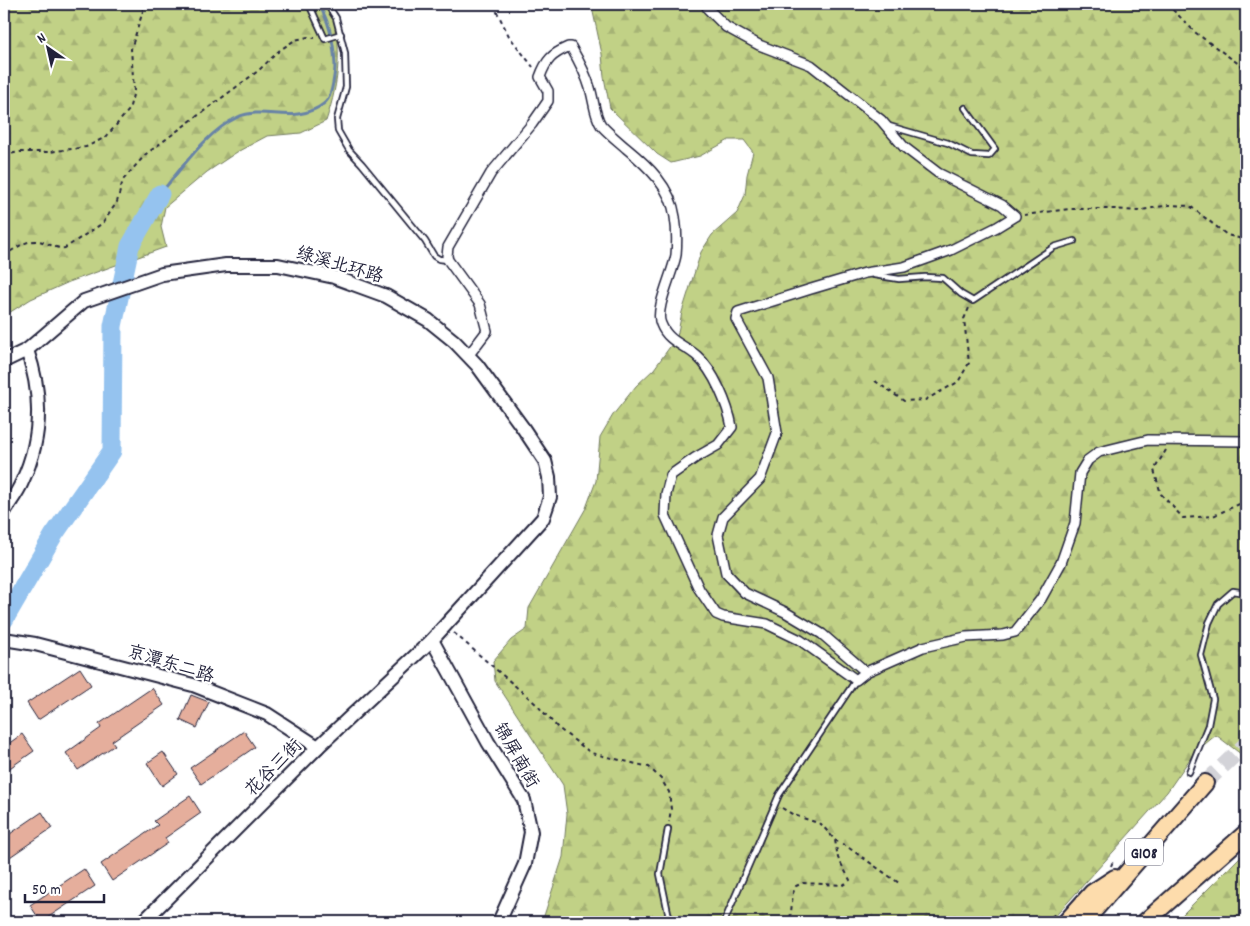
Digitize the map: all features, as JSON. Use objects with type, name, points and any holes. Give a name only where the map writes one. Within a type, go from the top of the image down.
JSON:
[{"type":"highway","name":"G108","points":[[1084,922],[1205,783]]},
{"type":"highway","points":[[1145,922],[1246,833]]},
{"type":"highway","points":[[1066,922],[1092,893],[1130,869]]},
{"type":"street","points":[[706,4],[708,10],[726,27],[759,45],[811,65],[887,126],[904,147],[938,173],[1002,205],[1015,216],[952,250],[904,266],[865,273],[811,288],[738,312],[736,319],[768,378],[777,433],[760,479],[723,517],[718,535],[726,574],[745,593],[785,612],[822,634],[866,672]]},
{"type":"street","points":[[468,356],[487,331],[480,304],[448,260],[448,247],[491,173],[532,124],[548,101],[548,90],[540,77],[545,62],[562,49],[571,47],[586,74],[601,124],[643,161],[660,181],[670,198],[675,216],[676,255],[659,310],[661,325],[678,344],[698,357],[723,396],[729,410],[732,427],[718,445],[671,475],[666,494],[665,515],[699,588],[716,614],[723,617],[767,624],[800,640],[856,680],[866,672],[923,647],[966,637],[1015,632],[1041,599],[1061,563],[1076,523],[1080,473],[1088,460],[1099,452],[1148,440],[1171,442],[1246,442]]},
{"type":"street","name":"绿溪北环路","points":[[4,361],[27,350],[84,301],[162,274],[226,265],[278,265],[334,277],[386,296],[428,320],[454,341],[477,365],[523,428],[545,460],[549,476],[550,496],[543,518],[432,640]]},
{"type":"street","points":[[4,512],[22,483],[37,441],[40,410],[37,385],[27,350]]},
{"type":"street","name":"京潭东二路","points":[[4,639],[35,644],[193,686],[267,714],[318,747]]},
{"type":"street","name":"花谷三街","points":[[143,922],[318,747],[432,640]]},
{"type":"street","name":"锦屏南街","points":[[432,640],[488,742],[524,800],[532,832],[525,864],[499,922]]},
{"type":"lane","points":[[309,4],[325,39],[339,35]]},
{"type":"lane","points":[[327,4],[336,18],[345,54],[346,87],[337,119],[338,131],[349,150],[434,256],[439,259],[448,260]]},
{"type":"lane","points":[[887,126],[948,143],[972,155],[990,156],[995,149],[965,108]]},
{"type":"lane","points":[[865,273],[899,279],[943,278],[961,294],[973,301],[1054,247],[1074,241]]},
{"type":"lane","points":[[1189,772],[1208,725],[1213,699],[1201,655],[1209,623],[1218,604],[1232,591],[1246,592]]},
{"type":"lane","points":[[724,922],[779,795],[856,680]]},
{"type":"lane","points":[[668,830],[660,874],[670,922]]},
{"type":"path","points":[[4,155],[86,147],[106,137],[129,110],[134,91],[131,49],[143,11],[142,4]]},
{"type":"path","points":[[493,4],[509,36],[540,77]]},
{"type":"path","points":[[1167,4],[1196,33],[1243,67],[1246,66]]},
{"type":"path","points":[[4,255],[30,240],[42,241],[58,248],[65,248],[103,223],[117,202],[123,180],[146,154],[258,71],[280,50],[295,40],[308,37],[325,39]]},
{"type":"path","points":[[1015,216],[1069,209],[1137,211],[1169,204],[1190,206],[1228,235],[1246,240]]},
{"type":"path","points":[[4,251],[4,274]]},
{"type":"path","points":[[875,381],[904,401],[925,400],[958,382],[969,364],[964,319],[973,301]]},
{"type":"path","points":[[1171,442],[1154,470],[1161,494],[1183,518],[1213,516],[1246,502]]},
{"type":"path","points":[[446,626],[536,704],[558,728],[591,753],[649,767],[661,779],[669,792],[671,810],[668,830]]},
{"type":"path","points":[[776,802],[785,811],[821,824],[835,840],[899,883]]},
{"type":"path","points":[[790,922],[792,893],[796,886],[803,884],[843,884],[850,880],[838,858],[835,840]]},
{"type":"path","points":[[1227,922],[1246,910]]},
{"type":"green space","points":[[4,4],[332,4],[337,35],[338,63],[331,106],[326,121],[301,133],[267,136],[237,152],[207,172],[165,207],[161,227],[166,247],[69,282],[31,299],[4,316]]},
{"type":"green space","points":[[593,4],[1246,4],[1246,758],[1216,735],[1194,753],[1167,792],[1050,922],[542,922],[563,857],[567,814],[563,785],[495,681],[493,661],[511,640],[527,629],[529,608],[586,508],[596,481],[600,437],[613,415],[636,386],[654,369],[677,337],[682,312],[701,252],[712,235],[737,213],[745,195],[747,175],[753,152],[744,140],[729,140],[700,156],[671,163],[657,154],[610,108]]},
{"type":"green space","points":[[1246,851],[1246,922],[1177,922],[1183,914]]},
{"type":"building","points":[[80,668],[91,685],[38,720],[27,703]]},
{"type":"building","points":[[152,688],[164,705],[112,741],[115,745],[78,770],[66,753],[101,728],[99,724]]},
{"type":"building","points":[[191,695],[209,702],[197,728],[180,720]]},
{"type":"building","points":[[244,731],[255,747],[201,784],[190,768]]},
{"type":"building","points":[[22,734],[34,751],[4,772],[4,747]]},
{"type":"building","points":[[163,752],[178,774],[162,786],[147,763]]},
{"type":"building","points":[[190,796],[201,813],[165,838],[168,843],[112,881],[101,864],[158,825],[154,821]]},
{"type":"building","points":[[42,812],[52,828],[4,861],[4,838]]},
{"type":"building","points":[[84,869],[95,886],[41,922],[30,905]]},
{"type":"waterway","points":[[160,194],[205,141],[227,123],[245,114],[291,115],[302,113],[315,109],[326,102],[333,83],[335,69],[328,25],[318,4]]},
{"type":"waterway","points":[[4,620],[53,536],[112,451],[113,326],[130,246],[160,194]]},
{"type":"tunnel","points":[[1205,783],[1246,744]]}]
